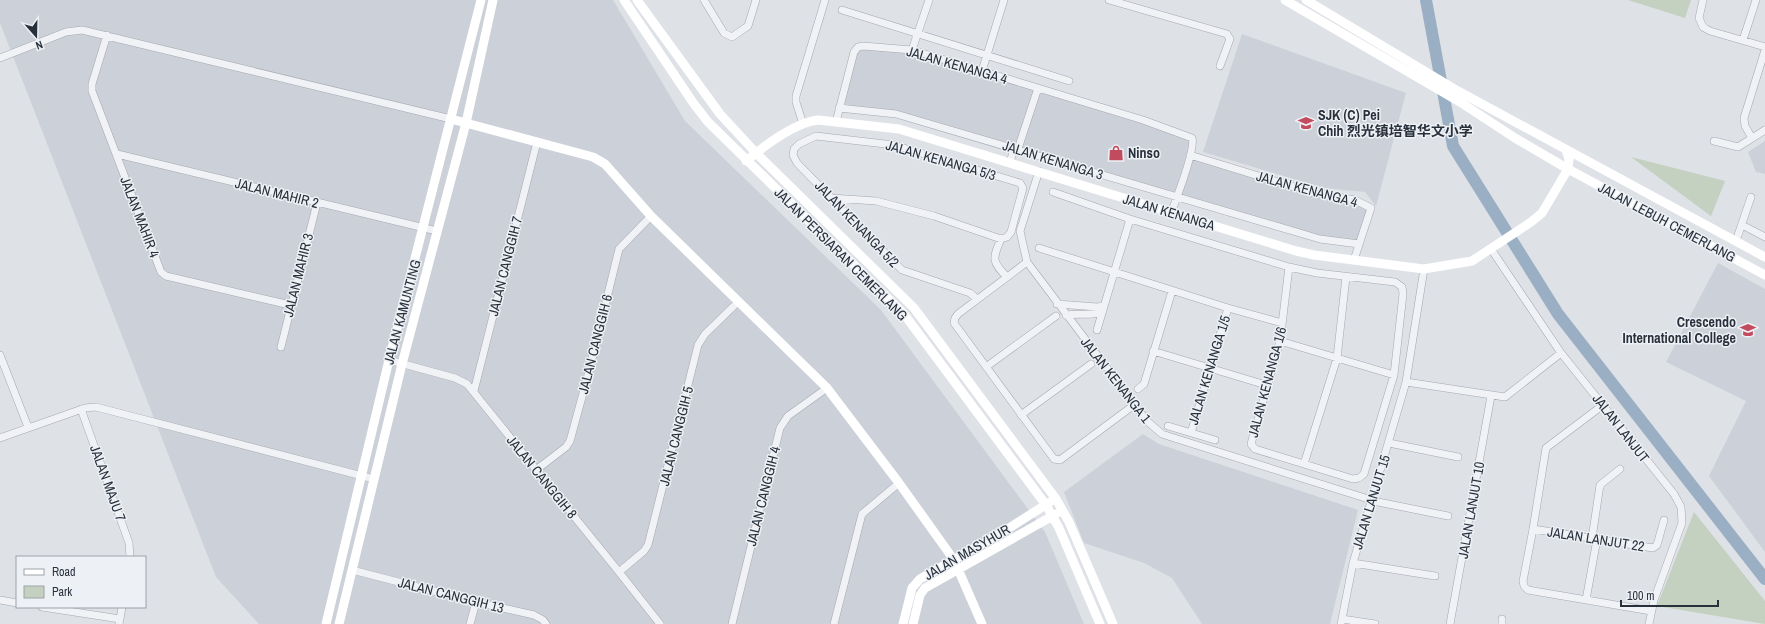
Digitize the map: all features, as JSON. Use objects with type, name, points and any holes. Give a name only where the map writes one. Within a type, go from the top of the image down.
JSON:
[{"type":"street","name":"JALAN KAMUNTING","points":[[326,624],[389,360],[481,0]]},
{"type":"street","name":"JALAN KAMUNTING","points":[[339,624],[402,364],[466,123],[494,0]]},
{"type":"street","name":"JALAN PERSIARAN CEMERLANG","points":[[624,0],[694,104],[708,122],[746,161],[904,314],[1046,505],[1059,528],[1100,624]]},
{"type":"street","name":"JALAN PERSIARAN CEMERLANG","points":[[637,0],[705,94],[756,153],[914,308],[1063,510],[1113,624]]},
{"type":"street","points":[[704,0],[724,33],[732,37],[748,26],[756,0]]},
{"type":"street","points":[[803,124],[796,98],[825,0]]},
{"type":"street","points":[[912,50],[930,0]]},
{"type":"street","points":[[982,71],[1004,0]]},
{"type":"street","points":[[1109,0],[1227,34],[1230,39],[1220,66]]},
{"type":"street","name":"JALAN LEBUH CEMERLANG","points":[[1285,0],[1460,102],[1515,138],[1587,180],[1765,275]]},
{"type":"street","name":"JALAN LEBUH CEMERLANG","points":[[1306,0],[1458,91],[1765,257]]},
{"type":"street","points":[[1703,0],[1698,18],[1703,27],[1710,31],[1765,46]]},
{"type":"street","points":[[1743,40],[1756,0]]},
{"type":"street","points":[[842,10],[1069,81]]},
{"type":"street","points":[[0,58],[74,30],[82,30],[466,123],[600,160],[651,216],[827,388],[899,483],[954,560],[982,624]]},
{"type":"street","name":"JALAN MAHIR 4","points":[[107,35],[91,90],[163,274],[290,305]]},
{"type":"street","name":"JALAN KENANGA 4","points":[[836,122],[856,48],[863,46],[912,50],[1189,136],[1193,141],[1190,155],[1171,213]]},
{"type":"street","points":[[1752,138],[1745,126],[1744,118],[1765,50]]},
{"type":"street","points":[[1010,163],[1038,88]]},
{"type":"street","name":"JALAN KENANGA 3","points":[[839,108],[896,114],[1320,239],[1359,244]]},
{"type":"street","name":"JALAN KENANGA","points":[[746,161],[756,153],[803,124],[818,120],[900,129],[1306,254],[1424,269],[1472,261],[1531,222],[1547,207],[1568,169]]},
{"type":"street","points":[[1714,141],[1735,147],[1741,146],[1765,130]]},
{"type":"street","name":"JALAN KENANGA 5/3","points":[[793,152],[796,147],[811,137],[822,136],[894,145],[1020,183],[1023,188],[1011,232],[1008,237],[1001,239]]},
{"type":"street","name":"JALAN CANGGIH 7","points":[[474,391],[537,142]]},
{"type":"street","points":[[1566,150],[1569,159],[1568,169]]},
{"type":"street","name":"JALAN KENANGA 5/2","points":[[793,152],[797,162],[902,270],[970,293],[977,299]]},
{"type":"street","name":"JALAN MAHIR 2","points":[[117,154],[437,231]]},
{"type":"street","name":"JALAN KENANGA 4","points":[[1190,155],[1314,193],[1355,200],[1371,208],[1354,260]]},
{"type":"street","points":[[1551,159],[1559,172],[1556,191]]},
{"type":"street","points":[[1568,169],[1575,163],[1585,160]]},
{"type":"street","name":"JALAN KENANGA 1","points":[[1039,171],[1020,231],[1027,262],[1147,422],[1162,434],[1371,500],[1448,516]]},
{"type":"street","points":[[1556,191],[1569,180],[1576,178],[1587,180]]},
{"type":"street","points":[[1053,192],[1130,219],[1289,267],[1346,277],[1395,282],[1402,287],[1403,294],[1394,375],[1363,475],[1359,478],[1352,479],[1304,464],[1337,358],[1346,277]]},
{"type":"street","points":[[1736,242],[1751,197]]},
{"type":"street","points":[[831,198],[876,201],[934,216],[1001,239],[994,259],[997,266],[1007,277]]},
{"type":"street","name":"JALAN MAHIR 3","points":[[281,347],[290,305],[317,203]]},
{"type":"street","name":"JALAN CANGGIH 6","points":[[536,470],[566,446],[570,441],[619,249],[651,216]]},
{"type":"street","points":[[1098,330],[1130,219]]},
{"type":"street","points":[[1742,225],[1765,238]]},
{"type":"street","points":[[1039,248],[1115,274],[1282,323]]},
{"type":"street","name":"JALAN LANJUT","points":[[1491,249],[1562,353],[1674,494],[1681,507],[1682,523],[1651,611],[1649,624]]},
{"type":"street","points":[[1027,262],[977,299],[956,316],[954,321],[956,328],[1021,415],[1053,457],[1058,460],[1134,405]]},
{"type":"street","name":"JALAN KENANGA 1/6","points":[[1289,267],[1280,341],[1266,386],[1251,444],[1253,448],[1304,464]]},
{"type":"street","name":"JALAN LANJUT 15","points":[[1341,621],[1353,562],[1406,382],[1424,269]]},
{"type":"street","points":[[1138,389],[1144,384],[1172,291]]},
{"type":"street","name":"JALAN CANGGIH 5","points":[[619,572],[644,551],[648,545],[698,344],[705,334],[738,302]]},
{"type":"street","points":[[1057,304],[1097,307],[1103,309]]},
{"type":"street","name":"JALAN KENANGA 1/5","points":[[1191,432],[1228,308]]},
{"type":"street","points":[[1066,315],[1078,313],[1098,314],[1103,309]]},
{"type":"street","points":[[986,367],[1056,316]]},
{"type":"street","points":[[1280,341],[1394,375]]},
{"type":"street","points":[[1153,351],[1266,386]]},
{"type":"street","points":[[1406,382],[1501,397],[1510,395],[1562,353]]},
{"type":"street","points":[[0,355],[28,427]]},
{"type":"street","name":"JALAN CANGGIH 8","points":[[389,360],[455,378],[466,384],[474,391],[660,624]]},
{"type":"street","points":[[1021,415],[1091,364]]},
{"type":"street","name":"JALAN CANGGIH 4","points":[[732,624],[780,428],[788,416],[827,388]]},
{"type":"street","name":"JALAN LANJUT 10","points":[[1450,624],[1491,396]]},
{"type":"street","points":[[1603,405],[1546,448],[1523,581],[1524,586],[1528,590],[1651,611]]},
{"type":"street","points":[[0,438],[28,427],[90,407],[374,479]]},
{"type":"street","name":"JALAN MAJU 7","points":[[81,409],[129,543],[130,556]]},
{"type":"street","points":[[1168,426],[1215,440]]},
{"type":"street","points":[[1389,442],[1458,456]]},
{"type":"street","points":[[1586,600],[1600,485],[1620,469]]},
{"type":"street","points":[[834,624],[862,514],[899,483]]},
{"type":"street","name":"JALAN MASYHUR","points":[[903,624],[912,588],[920,579],[1056,499]]},
{"type":"street","name":"JALAN MASYHUR","points":[[913,624],[920,595],[925,588],[1063,510]]},
{"type":"street","name":"JALAN LANJUT 22","points":[[1533,529],[1653,548],[1657,545],[1664,520]]},
{"type":"street","points":[[1353,562],[1435,576]]},
{"type":"street","name":"JALAN CANGGIH 13","points":[[352,570],[476,602],[534,615],[543,620],[546,624]]},
{"type":"street","points":[[0,600],[16,603]]},
{"type":"street","points":[[470,624],[476,602]]},
{"type":"street","points":[[47,608],[120,622],[122,608]]},
{"type":"street","points":[[1341,621],[1375,624]]},
{"type":"shaded area","points":[[0,0],[613,0],[685,121],[881,310],[1045,532],[1084,624],[259,624],[216,577],[0,23]]},
{"type":"shaded area","name":"SJK (C) Pei Chih 烈光镇培智华文小学","points":[[1242,34],[1406,93],[1376,206],[1365,192],[1324,188],[1203,152]]},
{"type":"shaded area","points":[[862,48],[913,52],[1119,115],[1187,138],[1190,140],[1188,156],[1355,203],[1368,210],[1357,242],[1320,237],[896,111],[842,106],[856,52]]},
{"type":"shaded area","points":[[1765,141],[1765,174],[1756,172],[1748,152]]},
{"type":"shaded area","points":[[1718,263],[1765,289],[1765,552],[1709,476],[1746,401],[1666,362]]},
{"type":"shaded area","points":[[1143,434],[1159,444],[1358,510],[1330,624],[1202,624],[1172,578],[1144,563],[1084,543],[1064,492]]},
{"type":"green space","points":[[1628,0],[1691,0],[1685,18]]},
{"type":"green space","points":[[1631,157],[1725,181],[1711,216]]},
{"type":"green space","points":[[1694,512],[1765,601],[1765,624],[1657,606]]},
{"type":"waterway","points":[[1426,0],[1453,146],[1558,314],[1765,579]]},
{"type":"place","name":"SJK (C) Pei Chih 烈光镇培智华文小学","points":[[1306,123]]},
{"type":"place","name":"Ninso","points":[[1116,153]]},
{"type":"place","name":"Crescendo International College","points":[[1748,330]]}]
